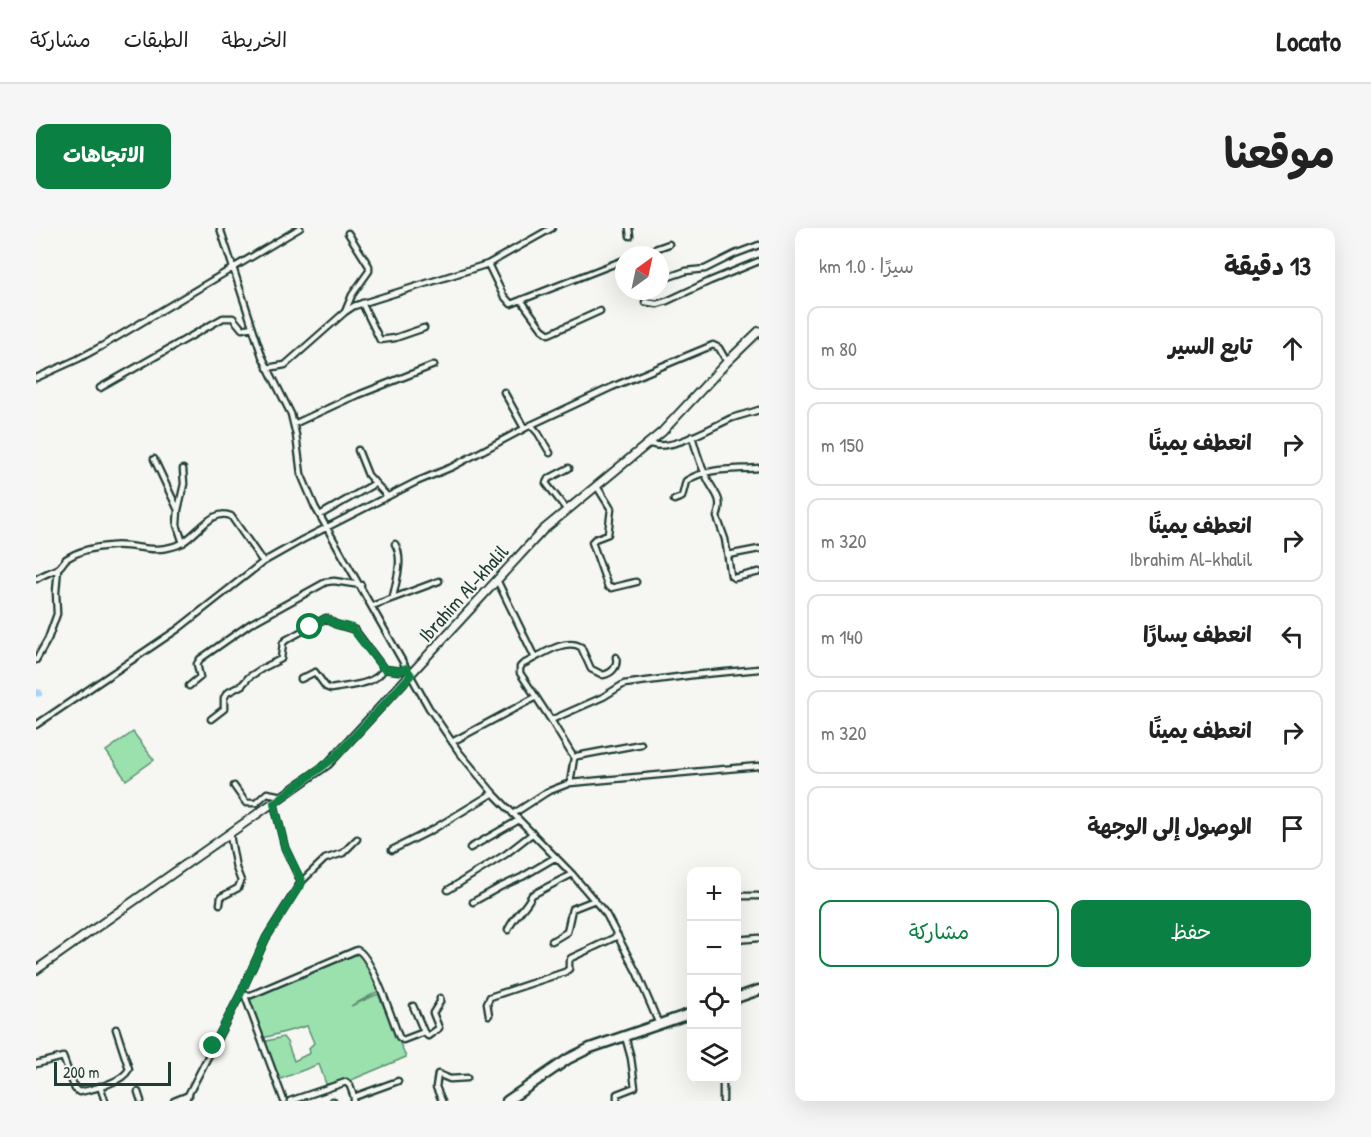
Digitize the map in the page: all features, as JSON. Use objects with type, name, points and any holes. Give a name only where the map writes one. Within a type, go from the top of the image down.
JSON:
[{"type":"highway","points":[[741,994],[759,990]]},
{"type":"highway","points":[[507,1101],[568,1059],[590,1048],[687,1015]]},
{"type":"street","points":[[220,228],[267,368],[291,414],[301,474],[326,526],[429,708],[452,742],[493,793],[572,874],[606,914],[637,973],[659,1024]]},
{"type":"street","points":[[36,378],[102,346],[300,228]]},
{"type":"street","points":[[267,368],[285,365],[345,312],[363,303],[488,264],[552,228]]},
{"type":"street","points":[[629,228],[630,236]]},
{"type":"street","points":[[345,312],[352,295],[369,271],[369,266],[348,233]]},
{"type":"street","points":[[663,246],[669,244]]},
{"type":"street","points":[[669,277],[686,271],[705,269],[759,245]]},
{"type":"street","points":[[645,302],[657,304],[667,301],[759,261]]},
{"type":"street","points":[[488,264],[508,303],[513,304],[615,263]]},
{"type":"street","points":[[705,269],[710,281]]},
{"type":"street","points":[[521,300],[542,329],[549,334],[600,311]]},
{"type":"street","points":[[363,303],[380,340],[395,338],[424,328]]},
{"type":"street","points":[[100,388],[223,318],[233,318],[242,329],[252,327]]},
{"type":"street","name":"Ibrahim Al-khalil","points":[[36,970],[117,911],[285,796],[335,757],[543,530],[649,443],[759,331]]},
{"type":"street","points":[[36,725],[178,629],[263,562],[326,526],[452,467],[524,428],[620,383],[713,345],[719,348],[727,362]]},
{"type":"street","points":[[294,424],[348,399],[434,365]]},
{"type":"street","points":[[504,392],[524,428]]},
{"type":"street","points":[[649,443],[655,446],[668,445],[734,417],[759,410]]},
{"type":"street","points":[[531,425],[550,453]]},
{"type":"street","points":[[692,436],[707,480],[718,494],[721,508],[717,517],[725,539],[732,577],[759,572]]},
{"type":"street","points":[[358,450],[368,475],[387,496]]},
{"type":"street","points":[[154,459],[178,510]]},
{"type":"street","points":[[566,509],[546,483],[548,479],[569,468]]},
{"type":"street","points":[[674,500],[682,496],[688,479],[705,473],[759,468]]},
{"type":"street","points":[[183,469],[184,484],[177,525],[183,543]]},
{"type":"street","points":[[320,515],[374,484]]},
{"type":"street","points":[[596,486],[611,512],[608,534],[592,542],[608,586],[611,588],[636,582]]},
{"type":"street","points":[[36,579],[58,568],[66,559],[96,548],[124,545],[157,550],[183,543],[218,514],[225,513],[231,516],[263,562]]},
{"type":"street","points":[[393,597],[399,561],[399,553],[395,544]]},
{"type":"street","points":[[728,555],[759,549]]},
{"type":"street","points":[[36,660],[48,639],[57,614],[58,568]]},
{"type":"street","points":[[189,686],[200,677],[197,664],[200,659],[272,611],[330,580],[361,585]]},
{"type":"street","points":[[497,580],[535,658]]},
{"type":"street","points":[[372,606],[439,581]]},
{"type":"street","points":[[212,719],[224,709],[224,698],[227,693],[242,685],[249,677],[263,668],[281,659],[283,643],[286,640],[326,618],[335,624],[355,630],[384,669],[400,671],[406,668]]},
{"type":"street","points":[[570,783],[574,758],[519,670],[520,667],[567,644],[581,647],[595,673],[603,675],[615,668],[618,662],[616,657]]},
{"type":"street","points":[[301,679],[315,672],[326,687],[331,689],[365,683],[381,675],[384,669]]},
{"type":"street","points":[[552,720],[603,698],[624,684],[759,669]]},
{"type":"street","points":[[452,742],[536,697]]},
{"type":"street","points":[[574,758],[584,753],[641,744]]},
{"type":"street","points":[[513,814],[547,792],[570,783],[759,766]]},
{"type":"street","points":[[234,786],[246,803],[256,803],[261,796],[267,793],[285,796]]},
{"type":"street","points":[[392,850],[432,830],[493,793]]},
{"type":"street","points":[[274,803],[285,848],[302,882]]},
{"type":"street","points":[[470,848],[519,820]]},
{"type":"street","points":[[448,890],[506,854],[533,833]]},
{"type":"street","points":[[220,904],[221,897],[238,888],[241,881],[236,868],[230,835]]},
{"type":"street","points":[[185,1101],[243,996],[266,938],[302,882],[322,861],[342,853],[357,839]]},
{"type":"street","points":[[473,902],[556,857]]},
{"type":"street","points":[[508,930],[514,918],[529,903],[532,895],[572,874]]},
{"type":"street","points":[[741,896],[759,896]]},
{"type":"street","points":[[552,941],[567,932],[572,909],[595,900]]},
{"type":"street","points":[[489,1015],[487,1003],[490,997],[565,972],[569,969],[571,958],[618,936]]},
{"type":"street","points":[[741,940],[759,938]]},
{"type":"street","points":[[243,996],[359,950],[364,953],[378,982],[400,1039],[405,1040],[424,1032]]},
{"type":"street","points":[[243,996],[284,1101]]},
{"type":"street","points":[[413,1006],[428,1036],[439,1028],[433,1013],[440,998]]},
{"type":"street","points":[[36,1064],[63,1057],[77,1091],[117,1080],[128,1073],[129,1065],[116,1029]]},
{"type":"street","points":[[617,1101],[616,1094],[635,1087],[625,1036]]},
{"type":"street","points":[[442,1101],[436,1087],[438,1074],[450,1079],[467,1078]]},
{"type":"street","points":[[290,1101],[328,1086],[346,1082],[350,1086],[354,1099],[398,1081]]},
{"type":"street","points":[[723,1083],[723,1101]]},
{"type":"street","points":[[100,1086],[105,1101]]},
{"type":"street","points":[[138,1092],[141,1101]]},
{"type":"street","points":[[174,1101],[189,1095]]},
{"type":"green space","points":[[133,732],[154,760],[126,780],[106,751]]},
{"type":"green space","points":[[360,953],[379,991],[351,1006],[378,994],[406,1057],[349,1081],[326,1084],[319,1064],[278,1080],[267,1041],[283,1037],[294,1061],[310,1053],[309,1048],[314,1043],[307,1026],[263,1038],[249,998]]},
{"type":"route","points":[[213,1046],[266,938],[302,882],[285,848],[274,803],[335,757],[411,675],[406,668],[393,672],[384,669],[352,628],[335,624],[326,618],[310,627]]}]
